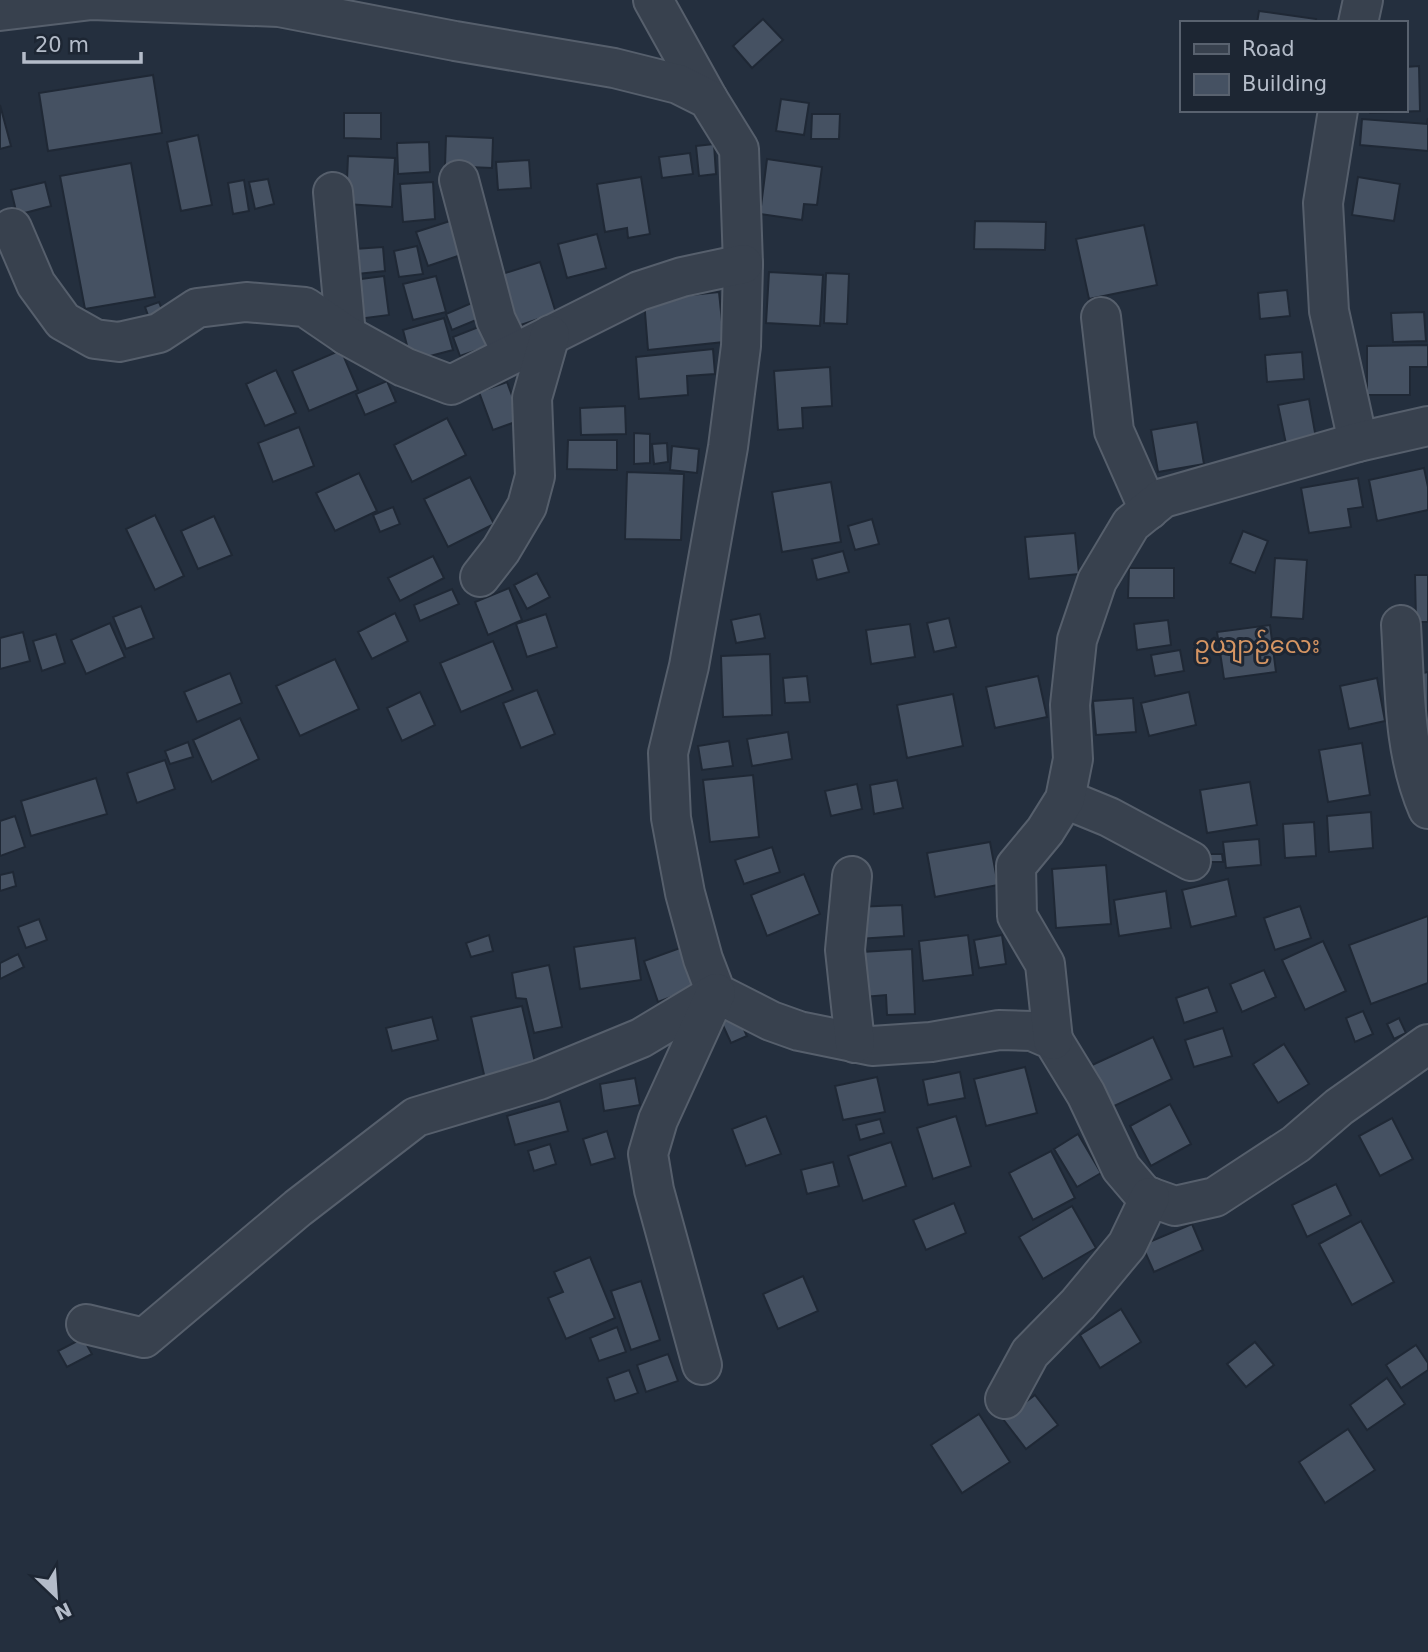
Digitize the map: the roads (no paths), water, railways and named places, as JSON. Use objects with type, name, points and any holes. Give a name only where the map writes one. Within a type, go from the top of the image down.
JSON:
[{"type":"street","points":[[0,11],[92,0],[277,4],[455,41],[614,68],[678,85],[708,99]]},
{"type":"street","points":[[653,0],[739,149],[743,264],[741,346],[728,447],[689,666],[668,752],[671,818],[685,893],[703,959],[716,993],[771,1021],[799,1031],[872,1046],[931,1042],[999,1030],[1032,1031],[1053,1040]]},
{"type":"street","points":[[1358,21],[1363,0]]},
{"type":"street","points":[[1338,112],[1323,203],[1329,311],[1358,442]]},
{"type":"street","points":[[459,180],[496,320],[512,353]]},
{"type":"street","points":[[333,192],[346,335]]},
{"type":"street","points":[[12,228],[36,284],[64,321],[95,339],[119,342],[159,333],[197,308],[246,302],[305,307],[346,335],[404,367],[451,385],[639,291],[682,277],[743,264]]},
{"type":"street","points":[[1101,317],[1114,431],[1149,510]]},
{"type":"street","points":[[480,578],[501,550],[527,506],[534,476],[532,398],[550,335]]},
{"type":"street","points":[[1428,426],[1358,442],[1163,498],[1131,524],[1097,581],[1077,640],[1070,705],[1073,759],[1065,799],[1045,831],[1016,866],[1017,916],[1045,964],[1053,1040],[1086,1094],[1121,1168],[1144,1195],[1175,1206],[1215,1197],[1296,1144],[1339,1107],[1428,1044]]},
{"type":"street","points":[[1401,625],[1406,719],[1416,781],[1428,809]]},
{"type":"street","points":[[1065,799],[1109,817],[1191,861]]},
{"type":"street","points":[[852,876],[845,950],[855,1043]]},
{"type":"street","points":[[86,1324],[144,1338],[298,1208],[416,1117],[539,1080],[641,1038],[716,993]]},
{"type":"street","points":[[702,1365],[654,1190],[648,1154],[658,1120],[716,993]]},
{"type":"street","points":[[1005,1399],[1030,1353],[1078,1304],[1128,1245],[1150,1197]]},
{"type":"district","name":"ဥယျာဉ်လေး","points":[[1257,645]]}]
